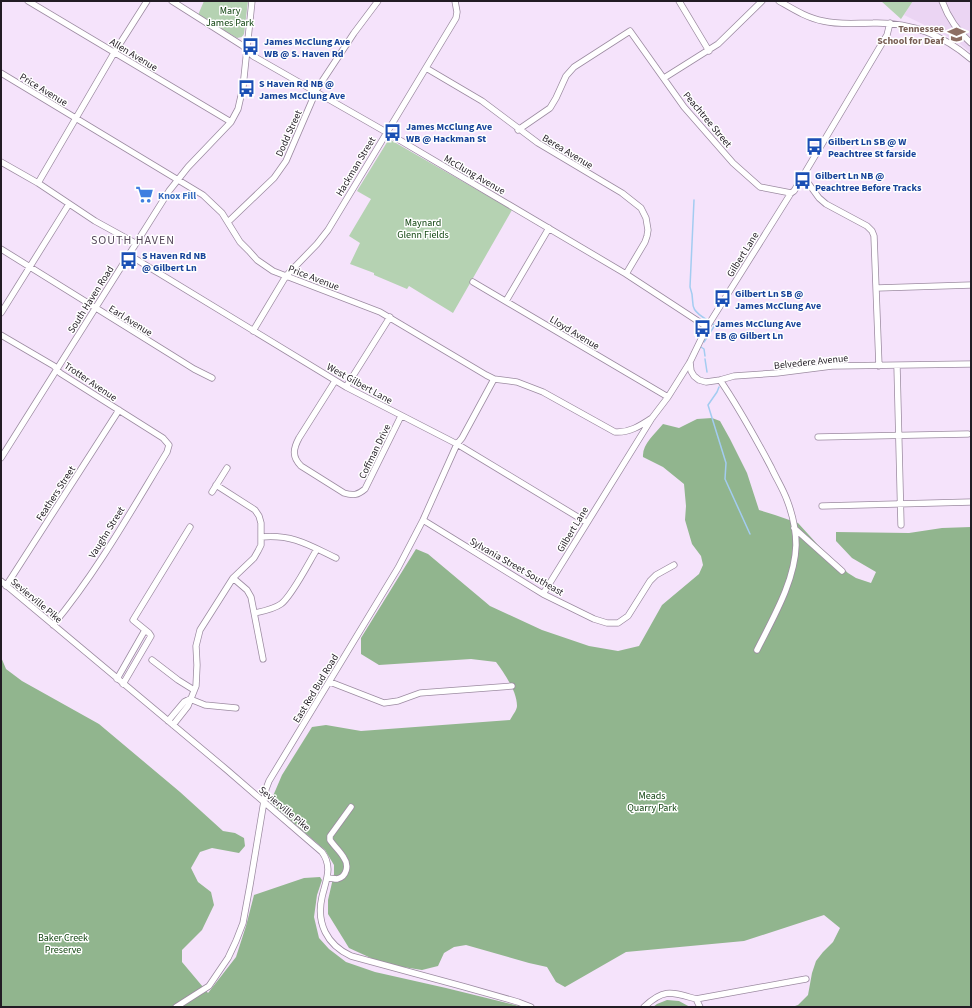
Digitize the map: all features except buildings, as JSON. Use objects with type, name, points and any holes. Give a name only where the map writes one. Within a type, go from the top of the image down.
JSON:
[{"type":"street","name":"Allen Avenue","points":[[28,1],[231,122]]},
{"type":"street","points":[[38,183],[75,118],[147,1]]},
{"type":"street","name":"McClung Avenue","points":[[172,1],[247,49],[253,56],[316,91],[549,228],[626,274],[707,327]]},
{"type":"street","name":"South Haven Road","points":[[1,458],[96,308],[135,243],[177,179],[231,122],[238,109],[243,87],[252,1]]},
{"type":"street","name":"Dodd Street","points":[[228,222],[274,178],[286,161],[316,91],[354,33],[378,1]]},
{"type":"street","name":"Hackman Street","points":[[253,331],[286,276],[317,244],[328,230],[456,18],[457,12],[455,1]]},
{"type":"street","points":[[679,1],[709,51]]},
{"type":"street","points":[[664,78],[718,44],[762,1]]},
{"type":"street","points":[[779,1],[810,17],[823,21],[890,23],[911,26],[935,35],[971,59]]},
{"type":"street","points":[[942,1],[948,15],[957,28],[971,43]]},
{"type":"street","name":"Gilbert Lane","points":[[543,594],[586,522],[652,418],[668,397],[690,362],[707,327],[790,194],[794,191],[887,35],[890,23]]},
{"type":"street","name":"Peachtree Street","points":[[518,130],[550,108],[566,76],[574,67],[630,31],[698,123],[733,163],[755,184],[763,189],[785,191],[790,194]]},
{"type":"street","name":"Berea Avenue","points":[[426,68],[482,101],[538,144],[622,193],[641,208],[646,218],[648,230],[647,236],[626,274]]},
{"type":"street","name":"Price Avenue","points":[[1,73],[203,195],[213,204],[228,222],[240,242],[257,260],[273,271],[390,317],[494,379],[517,382],[543,392],[614,432],[634,429],[652,418]]},
{"type":"street","points":[[1,162],[135,243]]},
{"type":"street","points":[[803,176],[819,198],[826,204],[859,221],[872,231],[874,236],[877,288],[879,366]]},
{"type":"street","points":[[1,312],[69,204]]},
{"type":"street","points":[[506,301],[549,228]]},
{"type":"street","name":"Earl Avenue","points":[[1,249],[194,369],[212,378]]},
{"type":"street","name":"West Gilbert Lane","points":[[128,255],[335,381],[457,444],[586,522]]},
{"type":"street","name":"Lloyd Avenue","points":[[473,282],[668,397]]},
{"type":"street","points":[[877,288],[971,285]]},
{"type":"street","points":[[346,387],[390,317]]},
{"type":"street","name":"Trotter Avenue","points":[[1,335],[54,366],[60,373],[163,438],[169,445]]},
{"type":"street","name":"Belvedere Avenue","points":[[690,362],[691,371],[694,376],[699,380],[706,382],[734,376],[777,373],[832,366],[971,364]]},
{"type":"street","points":[[897,366],[901,525]]},
{"type":"street","name":"East Red Bud Road","points":[[176,1007],[209,986],[228,958],[242,923],[266,789],[272,775],[398,568],[423,520],[457,444],[462,438],[494,379]]},
{"type":"street","points":[[720,380],[760,447],[787,499],[794,528],[796,545],[792,569],[779,606],[757,650]]},
{"type":"street","name":"Coffman Drive","points":[[335,381],[299,438],[294,447],[294,453],[297,462],[301,466],[344,493],[350,495],[356,494],[365,489],[401,416]]},
{"type":"street","name":"Feathers Street","points":[[6,586],[119,410]]},
{"type":"street","points":[[818,437],[899,434],[968,434]]},
{"type":"street","name":"Vaughn Street","points":[[53,625],[87,580],[167,452],[169,445]]},
{"type":"street","points":[[212,492],[227,468]]},
{"type":"street","points":[[173,725],[188,706],[194,690],[197,679],[196,646],[200,630],[233,578],[254,558],[261,544],[261,523],[255,510],[216,486]]},
{"type":"street","points":[[822,506],[971,502]]},
{"type":"street","name":"Sylvania Street Southeast","points":[[423,520],[543,594],[601,622],[612,624],[628,616],[650,581],[674,565]]},
{"type":"street","points":[[123,684],[151,636],[133,620],[190,527]]},
{"type":"street","points":[[794,528],[842,571]]},
{"type":"street","points":[[261,537],[282,536],[293,538],[336,558]]},
{"type":"street","points":[[255,613],[271,609],[282,604],[289,596],[316,549]]},
{"type":"street","points":[[233,578],[247,590],[251,597],[263,659]]},
{"type":"street","name":"Sevierville Pike","points":[[1,581],[322,852],[327,860],[328,867],[328,878],[322,898],[322,919],[330,942],[341,951],[369,962],[465,986],[531,1007]]},
{"type":"street","points":[[117,679],[145,630]]},
{"type":"street","points":[[152,660],[194,690]]},
{"type":"street","points":[[330,682],[384,703],[398,701],[420,693],[512,686]]},
{"type":"street","points":[[168,721],[184,702],[190,699],[205,704],[236,708]]},
{"type":"street","points":[[328,878],[336,879],[342,877],[346,872],[347,865],[344,857],[330,840],[330,836],[351,807]]},
{"type":"street","points":[[644,1007],[656,997],[671,992],[696,1000],[806,979]]},
{"type":"street","points":[[696,1000],[700,1007]]},
{"type":"shaded area","name":"Tennessee School for Deaf","points":[[913,1],[971,1],[971,53],[957,41],[904,15]]},
{"type":"green space","name":"Mary James Park","points":[[204,1],[248,1],[244,34],[242,37],[237,38],[198,15]]},
{"type":"green space","points":[[881,1],[913,1],[901,19]]},
{"type":"green space","name":"Maynard Glenn Fields","points":[[389,139],[512,210],[453,313],[409,286],[407,289],[374,275],[374,273],[350,264],[360,243],[349,236],[371,199],[357,191]]},
{"type":"green space","name":"Meads Quarry Park","points":[[712,418],[720,421],[730,439],[747,473],[759,510],[798,523],[818,545],[848,573],[856,578],[871,583],[876,572],[852,558],[836,541],[836,532],[909,533],[942,528],[971,527],[971,1007],[792,1007],[798,1005],[808,995],[816,961],[833,942],[840,928],[824,915],[744,941],[626,952],[565,987],[556,982],[547,967],[466,945],[454,947],[444,953],[438,966],[422,970],[384,964],[349,948],[328,914],[328,900],[334,874],[334,865],[325,850],[270,803],[282,775],[312,727],[326,725],[361,731],[510,720],[517,706],[515,694],[510,682],[496,662],[471,659],[379,665],[361,654],[361,638],[416,549],[428,554],[490,606],[542,630],[589,646],[618,651],[639,646],[662,605],[699,574],[703,565],[701,556],[692,544],[685,520],[686,506],[684,484],[663,467],[643,457],[643,452],[647,443],[663,424],[679,428],[697,419]]},
{"type":"green space","name":"Baker Creek Preserve","points":[[1,657],[6,669],[22,681],[99,724],[180,792],[223,831],[235,833],[244,838],[245,846],[239,853],[212,848],[200,852],[191,868],[198,882],[211,892],[214,905],[202,930],[182,950],[182,962],[208,993],[236,957],[254,895],[304,878],[320,877],[322,880],[317,895],[314,917],[319,938],[329,949],[346,962],[375,972],[523,1007],[1,1007]]},
{"type":"green space","points":[[667,1000],[679,1001],[690,1007],[653,1007]]},
{"type":"waterway","points":[[694,200],[690,287],[694,308],[707,320]]},
{"type":"waterway","points":[[704,342],[715,325],[713,324]]},
{"type":"waterway","points":[[701,347],[704,349],[705,356]]},
{"type":"waterway","points":[[705,359],[707,372]]},
{"type":"waterway","points":[[719,387],[708,405],[726,463],[725,479],[750,534]]},
{"type":"place","name":"Tennessee School for Deaf","points":[[957,34]]},
{"type":"place","name":"James McClung Ave WB @ S. Haven Rd","points":[[251,47]]},
{"type":"place","name":"S Haven Rd NB @ James McClung Ave","points":[[246,89]]},
{"type":"place","name":"James McClung Ave WB @ Hackman St","points":[[393,132]]},
{"type":"place","name":"Gilbert Ln SB @ W Peachtree St farside","points":[[815,147]]},
{"type":"place","name":"Gilbert Ln NB @ Peachtree Before Tracks","points":[[802,181]]},
{"type":"place","name":"Knox Fill","points":[[145,195]]},
{"type":"place","name":"S Haven Rd NB @ Gilbert Ln","points":[[129,261]]},
{"type":"place","name":"Gilbert Ln SB @ James McClung Ave","points":[[722,299]]},
{"type":"place","name":"James McClung Ave EB @ Gilbert Ln","points":[[702,329]]},
{"type":"district","name":"SOUTH HAVEN","points":[[133,240]]}]
